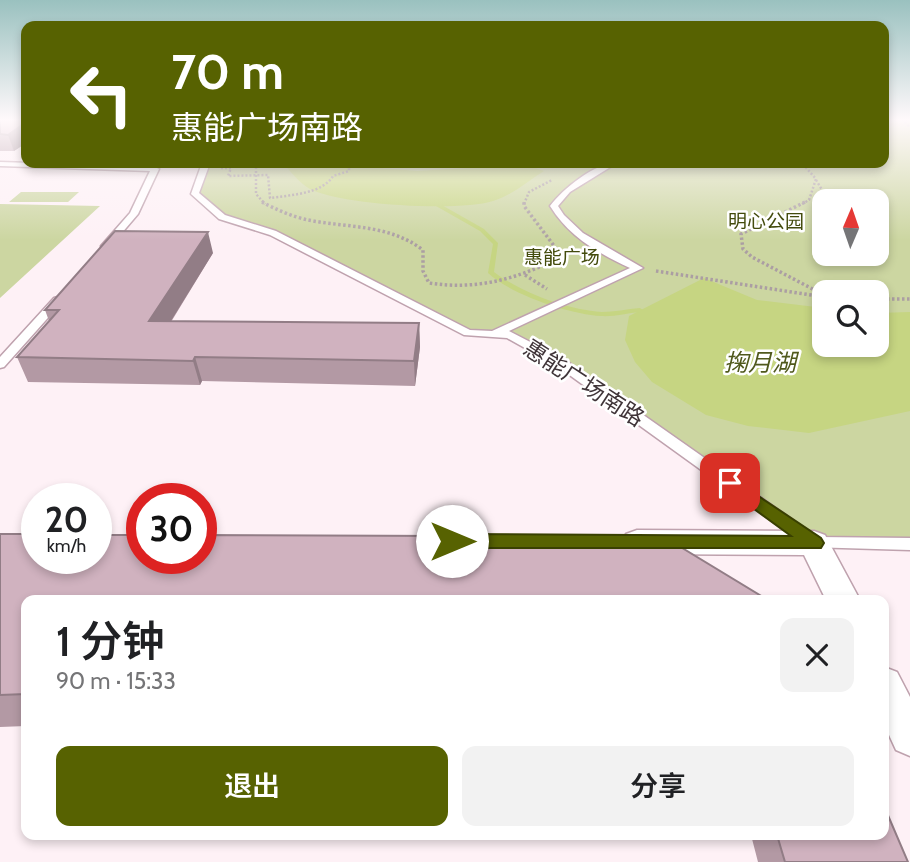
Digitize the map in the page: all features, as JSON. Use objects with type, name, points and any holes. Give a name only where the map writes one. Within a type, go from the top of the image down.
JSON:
[{"type":"street","points":[[605,542],[814,543]]},
{"type":"street","name":"惠能广场南路","points":[[814,543],[840,595]]},
{"type":"street","points":[[889,694],[910,737]]},
{"type":"lane","points":[[0,164],[21,165]]},
{"type":"lane","points":[[99,254],[134,214],[155,169],[124,168]]},
{"type":"lane","name":"惠能广场南路","points":[[204,168],[195,194],[222,217],[273,233],[468,333],[510,335],[561,363],[814,543]]},
{"type":"lane","points":[[604,168],[566,190],[554,206],[561,219],[570,226],[607,253],[638,268]]},
{"type":"lane","points":[[494,334],[638,268]]},
{"type":"lane","points":[[0,364],[63,294]]},
{"type":"lane","points":[[814,543],[910,544]]},
{"type":"path","points":[[231,168],[228,176],[268,175],[270,198],[328,184],[332,176],[349,171],[349,168]]},
{"type":"path","points":[[256,168],[256,194],[263,203],[305,220],[370,228],[411,241],[423,250],[424,271],[429,283],[453,288],[489,286],[512,280],[555,260],[555,247],[524,206],[524,199],[529,191],[556,178]]},
{"type":"path","points":[[806,168],[822,189]]},
{"type":"path","points":[[812,290],[752,257],[743,249],[741,234],[809,201],[816,179]]},
{"type":"path","points":[[638,268],[812,294]]},
{"type":"path","points":[[889,299],[910,299]]},
{"type":"green space","name":"惠能广场","points":[[889,159],[910,159],[910,544],[814,543],[561,363],[510,335],[468,333],[273,233],[222,217],[195,194],[204,168],[889,168]]},
{"type":"green space","points":[[21,192],[79,192],[68,202],[9,202]]},
{"type":"green space","points":[[0,204],[100,206],[0,298]]},
{"type":"water","points":[[287,168],[380,168],[417,171],[535,168],[544,171],[500,199],[454,206],[400,205],[347,199],[325,195],[310,189]]},
{"type":"water","name":"掬月湖","points":[[704,278],[757,300],[812,307],[812,357],[889,357],[889,313],[910,312],[910,411],[809,433],[748,426],[706,415],[652,382],[635,362],[625,340],[629,316]]},
{"type":"building","points":[[115,231],[208,232],[149,321],[419,323],[414,361],[195,357],[193,361],[17,357],[59,310],[45,310]]},
{"type":"building","points":[[0,534],[21,534],[21,574],[112,574],[112,535],[126,535],[126,574],[217,574],[217,535],[664,537],[760,595],[21,595],[21,694],[0,695]]},
{"type":"building","points":[[889,818],[908,862],[785,862],[778,840],[889,840]]},
{"type":"waterway","points":[[438,205],[482,230],[496,244],[491,273],[513,287],[544,300],[590,313],[640,310]]},
{"type":"route","points":[[452,541],[814,543],[730,483]]},
{"type":"park label","name":"明心公园","points":[[766,221]]}]
